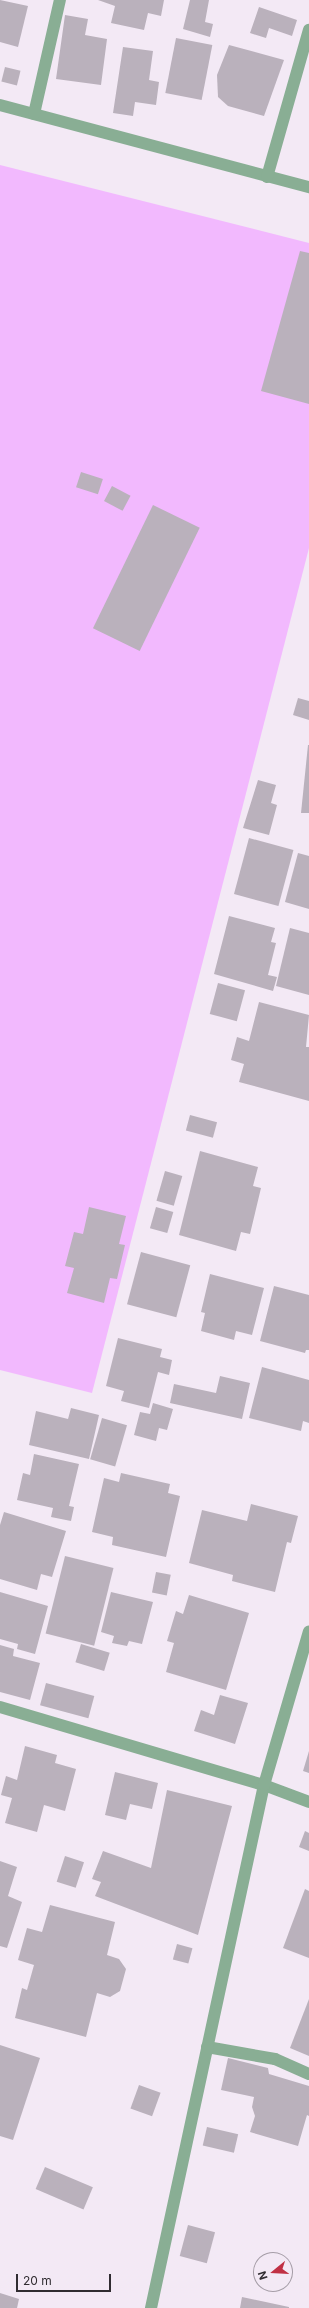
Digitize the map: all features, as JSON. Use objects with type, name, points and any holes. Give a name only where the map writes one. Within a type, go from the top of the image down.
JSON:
[{"type":"street","points":[[34,114],[60,0]]},
{"type":"street","points":[[267,177],[309,30]]},
{"type":"street","points":[[0,105],[309,187]]},
{"type":"street","points":[[151,2308],[264,1785],[309,1631]]},
{"type":"street","points":[[0,1707],[264,1785],[309,1802]]},
{"type":"street","points":[[207,2047],[275,2059],[309,2074]]},
{"type":"shaded area","points":[[0,165],[309,243],[309,548],[92,1393],[0,1370]]},
{"type":"building","points":[[0,0],[28,6],[18,47],[0,42]]},
{"type":"building","points":[[98,0],[164,0],[161,16],[148,13],[144,30],[111,23],[115,6]]},
{"type":"building","points":[[190,0],[209,0],[205,22],[213,24],[210,37],[183,29]]},
{"type":"building","points":[[259,7],[297,20],[292,36],[269,28],[266,38],[250,33]]},
{"type":"building","points":[[65,15],[88,19],[85,35],[107,39],[101,85],[56,79]]},
{"type":"building","points":[[176,38],[212,45],[202,100],[165,93]]},
{"type":"building","points":[[229,45],[284,60],[264,116],[228,106],[218,97],[217,75]]},
{"type":"building","points":[[123,47],[153,51],[149,80],[159,82],[156,105],[135,102],[133,116],[113,113]]},
{"type":"building","points":[[5,67],[21,71],[17,85],[1,82]]},
{"type":"building","points":[[300,251],[309,253],[309,404],[261,391]]},
{"type":"building","points":[[81,472],[103,479],[98,494],[76,487]]},
{"type":"building","points":[[112,486],[131,496],[123,511],[104,501]]},
{"type":"building","points":[[153,505],[200,528],[140,651],[93,628]]},
{"type":"building","points":[[298,698],[309,701],[309,720],[293,715]]},
{"type":"building","points":[[308,745],[309,813],[301,813]]},
{"type":"building","points":[[258,780],[276,785],[271,803],[277,805],[269,835],[243,828]]},
{"type":"building","points":[[249,838],[293,850],[278,906],[234,894]]},
{"type":"building","points":[[298,853],[309,856],[309,909],[285,902]]},
{"type":"building","points":[[229,916],[275,928],[271,942],[276,943],[268,975],[277,977],[273,991],[214,974]]},
{"type":"building","points":[[290,928],[309,933],[309,995],[276,986]]},
{"type":"building","points":[[218,983],[245,990],[237,1021],[210,1014]]},
{"type":"building","points":[[259,1002],[309,1015],[306,1047],[309,1047],[309,1101],[239,1082],[244,1064],[231,1060],[237,1037],[249,1041]]},
{"type":"building","points":[[190,1115],[217,1122],[213,1138],[186,1130]]},
{"type":"building","points":[[200,1151],[258,1167],[253,1186],[261,1188],[250,1234],[241,1232],[236,1251],[179,1235]]},
{"type":"building","points":[[165,1171],[182,1176],[174,1206],[156,1201]]},
{"type":"building","points":[[89,1207],[126,1216],[119,1244],[125,1245],[117,1279],[110,1278],[104,1303],[67,1293],[74,1268],[65,1266],[74,1232],[83,1234]]},
{"type":"building","points":[[156,1207],[173,1212],[167,1233],[150,1228]]},
{"type":"building","points":[[141,1252],[190,1265],[176,1317],[127,1304]]},
{"type":"building","points":[[210,1274],[264,1288],[252,1335],[236,1331],[234,1340],[201,1331],[205,1313],[201,1312]]},
{"type":"building","points":[[274,1286],[309,1295],[309,1350],[306,1350],[305,1353],[260,1341]]},
{"type":"building","points":[[118,1338],[162,1349],[160,1357],[172,1360],[169,1375],[158,1372],[149,1408],[121,1401],[124,1391],[106,1386]]},
{"type":"building","points":[[262,1367],[309,1380],[309,1423],[303,1421],[301,1431],[249,1418]]},
{"type":"building","points":[[220,1376],[250,1383],[242,1419],[170,1403],[174,1384],[216,1393]]},
{"type":"building","points":[[153,1403],[173,1409],[167,1430],[159,1428],[156,1441],[134,1435],[140,1412],[150,1414]]},
{"type":"building","points":[[71,1408],[99,1415],[89,1459],[29,1445],[36,1411],[68,1419]]},
{"type":"building","points":[[102,1418],[127,1425],[115,1467],[90,1459]]},
{"type":"building","points":[[34,1454],[79,1464],[69,1506],[74,1507],[71,1521],[51,1517],[53,1508],[17,1500],[23,1473],[30,1475]]},
{"type":"building","points":[[121,1473],[170,1484],[168,1493],[180,1496],[166,1557],[112,1545],[113,1537],[92,1532],[104,1478],[119,1482]]},
{"type":"building","points":[[251,1504],[298,1516],[291,1543],[287,1542],[275,1592],[232,1581],[233,1575],[189,1563],[202,1510],[247,1521]]},
{"type":"building","points":[[4,1512],[66,1531],[52,1577],[41,1574],[37,1590],[0,1579],[0,1525]]},
{"type":"building","points":[[65,1556],[114,1568],[94,1646],[46,1634]]},
{"type":"building","points":[[156,1572],[171,1575],[167,1595],[152,1593]]},
{"type":"building","points":[[0,1592],[48,1606],[35,1654],[17,1649],[18,1644],[0,1639]]},
{"type":"building","points":[[111,1592],[153,1602],[142,1644],[129,1641],[127,1646],[112,1643],[114,1636],[101,1632]]},
{"type":"building","points":[[189,1595],[249,1613],[226,1690],[166,1672],[174,1643],[167,1641],[176,1611],[183,1614]]},
{"type":"building","points":[[81,1644],[110,1653],[104,1671],[75,1662]]},
{"type":"building","points":[[0,1645],[14,1649],[13,1656],[40,1663],[30,1700],[0,1692]]},
{"type":"building","points":[[46,1683],[94,1696],[88,1718],[40,1705]]},
{"type":"building","points":[[220,1695],[248,1703],[235,1744],[194,1731],[201,1710],[214,1715]]},
{"type":"building","points":[[25,1746],[57,1755],[55,1763],[76,1769],[65,1811],[44,1805],[37,1832],[5,1823],[12,1798],[1,1795],[6,1776],[17,1780]]},
{"type":"building","points":[[309,1751],[309,1773],[303,1771]]},
{"type":"building","points":[[115,1772],[158,1783],[152,1809],[130,1804],[126,1820],[105,1815]]},
{"type":"building","points":[[167,1790],[232,1806],[198,1935],[95,1896],[101,1882],[92,1879],[103,1851],[151,1868]]},
{"type":"building","points":[[305,1831],[309,1833],[309,1851],[299,1847]]},
{"type":"building","points":[[65,1856],[84,1862],[76,1888],[57,1882]]},
{"type":"building","points":[[0,1861],[17,1867],[8,1896],[22,1902],[7,1948],[0,1946]]},
{"type":"building","points":[[305,1889],[309,1891],[309,1958],[283,1948]]},
{"type":"building","points":[[50,1905],[115,1922],[107,1955],[119,1959],[126,1969],[120,1991],[110,1997],[97,1993],[86,2037],[15,2018],[22,1988],[27,1990],[34,1965],[18,1960],[27,1928],[42,1932]]},
{"type":"building","points":[[177,1944],[192,1948],[188,1964],[173,1959]]},
{"type":"building","points":[[309,1999],[309,2056],[290,2048]]},
{"type":"building","points":[[0,2045],[40,2058],[13,2140],[0,2136]]},
{"type":"building","points":[[228,2058],[268,2068],[269,2074],[309,2086],[309,2116],[307,2115],[298,2146],[250,2132],[255,2116],[252,2107],[254,2097],[221,2090]]},
{"type":"building","points":[[139,2085],[161,2093],[152,2116],[130,2108]]},
{"type":"building","points":[[207,2127],[238,2134],[234,2153],[203,2146]]},
{"type":"building","points":[[45,2167],[93,2187],[83,2209],[36,2189]]},
{"type":"building","points":[[188,2225],[215,2232],[207,2263],[180,2256]]},
{"type":"building","points":[[0,2293],[19,2299],[17,2308],[0,2308]]},
{"type":"building","points":[[242,2297],[289,2307],[289,2308],[240,2308]]}]
